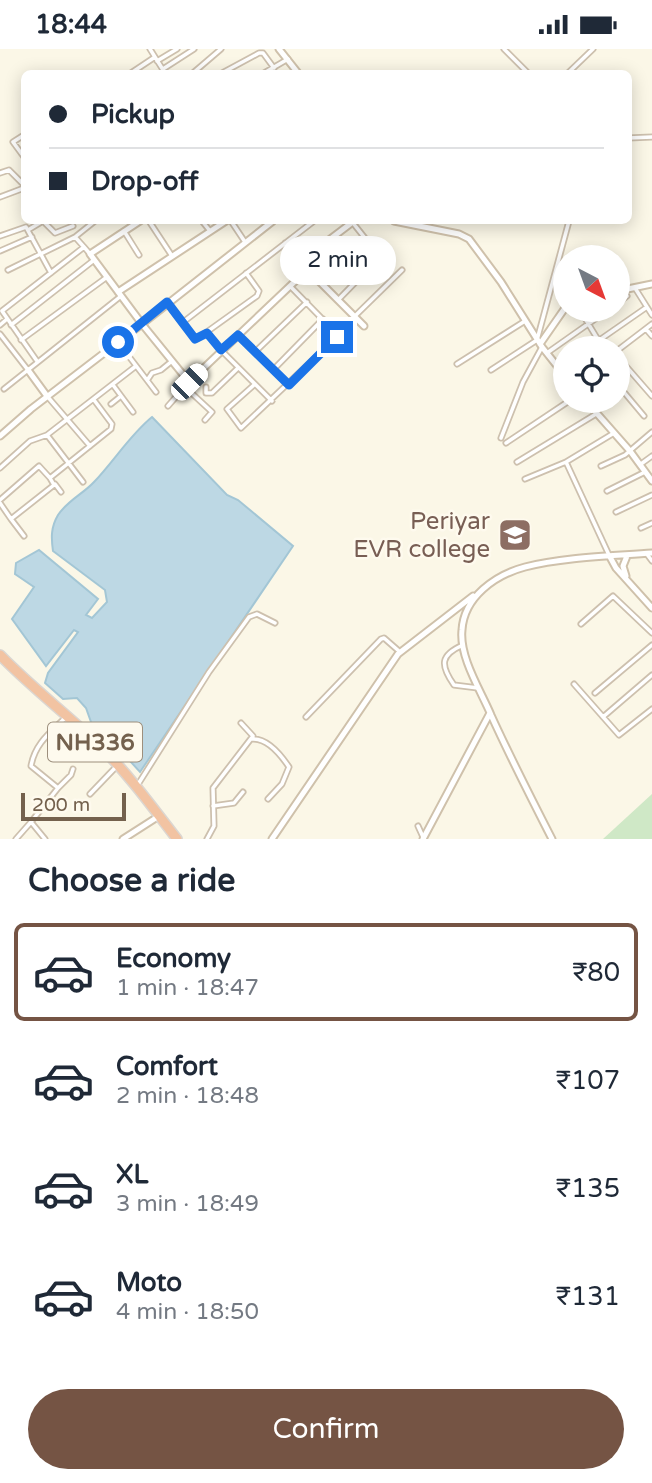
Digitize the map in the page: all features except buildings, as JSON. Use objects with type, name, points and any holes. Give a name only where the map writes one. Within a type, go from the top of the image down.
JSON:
[{"type":"highway","name":"NH336","points":[[0,655],[133,786]]},
{"type":"highway","name":"NH336","points":[[0,663],[100,747],[177,839]]},
{"type":"highway","name":"NH336","points":[[157,817],[171,839]]},
{"type":"street","points":[[150,49],[163,70]]},
{"type":"street","points":[[136,70],[177,49]]},
{"type":"street","points":[[165,70],[194,49]]},
{"type":"street","points":[[198,70],[221,49]]},
{"type":"street","points":[[279,49],[297,70]]},
{"type":"street","points":[[504,49],[525,70]]},
{"type":"street","points":[[571,70],[593,49]]},
{"type":"street","points":[[228,70],[259,53],[264,53],[274,68]]},
{"type":"street","points":[[270,70],[288,59]]},
{"type":"street","points":[[21,137],[13,142],[21,153]]},
{"type":"street","points":[[632,138],[652,137]]},
{"type":"street","points":[[0,173],[9,170],[21,183]]},
{"type":"street","points":[[0,197],[21,187]]},
{"type":"street","points":[[28,230],[38,224]]},
{"type":"street","points":[[46,224],[55,233],[73,226]]},
{"type":"street","points":[[8,271],[75,237],[91,224]]},
{"type":"street","points":[[11,325],[135,224]]},
{"type":"street","points":[[151,224],[172,256]]},
{"type":"street","points":[[204,224],[210,231]]},
{"type":"street","points":[[4,389],[119,294],[221,224]]},
{"type":"street","points":[[233,224],[245,243]]},
{"type":"street","points":[[0,436],[47,396],[269,224]]},
{"type":"street","points":[[182,323],[310,224]]},
{"type":"street","points":[[300,262],[349,224]]},
{"type":"street","points":[[338,299],[380,257],[355,224]]},
{"type":"street","points":[[408,224],[466,237],[501,282],[553,360]]},
{"type":"street","points":[[491,370],[540,344],[568,224]]},
{"type":"street","points":[[0,236],[24,227],[51,273]]},
{"type":"street","points":[[124,231],[139,255]]},
{"type":"street","points":[[0,251],[32,237]]},
{"type":"street","points":[[75,237],[172,361],[187,385],[212,412],[205,420]]},
{"type":"street","points":[[285,243],[300,262],[364,326]]},
{"type":"street","points":[[37,361],[2,311],[84,247]]},
{"type":"street","points":[[317,248],[354,283]]},
{"type":"street","points":[[168,406],[221,350],[308,269]]},
{"type":"street","points":[[355,316],[402,270]]},
{"type":"street","points":[[167,302],[195,339],[259,294],[246,273]]},
{"type":"street","points":[[22,340],[107,276]]},
{"type":"street","points":[[630,289],[652,284]]},
{"type":"street","points":[[256,384],[227,409],[239,426],[244,427],[337,337],[291,287]]},
{"type":"street","points":[[635,288],[652,315]]},
{"type":"street","points":[[255,352],[307,302]]},
{"type":"street","points":[[605,336],[647,307]]},
{"type":"street","points":[[0,325],[7,319]]},
{"type":"street","points":[[272,370],[323,319]]},
{"type":"street","points":[[457,364],[525,321]]},
{"type":"street","points":[[501,437],[540,344],[555,322]]},
{"type":"street","points":[[586,322],[595,336]]},
{"type":"street","points":[[547,353],[591,322]]},
{"type":"street","points":[[630,341],[652,324]]},
{"type":"street","points":[[646,329],[652,336]]},
{"type":"street","points":[[207,333],[272,401]]},
{"type":"street","points":[[0,334],[63,417],[68,419],[90,446]]},
{"type":"street","points":[[238,335],[289,385]]},
{"type":"street","points":[[118,342],[156,392]]},
{"type":"street","points":[[148,381],[148,376],[172,361]]},
{"type":"street","points":[[0,468],[30,442],[47,435],[136,366]]},
{"type":"street","points":[[206,387],[206,393],[210,395],[238,367]]},
{"type":"street","points":[[630,371],[652,396]]},
{"type":"street","points":[[113,385],[133,412]]},
{"type":"street","points":[[111,404],[121,396]]},
{"type":"street","points":[[630,399],[644,416]]},
{"type":"street","points":[[50,478],[113,427],[94,400]]},
{"type":"street","points":[[506,443],[553,412]]},
{"type":"street","points":[[517,462],[596,414],[630,451],[652,481]]},
{"type":"street","points":[[601,466],[630,451],[652,432]]},
{"type":"street","points":[[525,479],[566,462],[614,433]]},
{"type":"street","points":[[47,435],[83,482]]},
{"type":"street","points":[[639,465],[652,456]]},
{"type":"street","points":[[566,462],[616,568],[652,608]]},
{"type":"street","points":[[24,536],[0,501],[39,466],[61,492]]},
{"type":"street","points":[[607,491],[645,472]]},
{"type":"street","points":[[11,519],[40,498],[54,483]]},
{"type":"street","points":[[616,512],[652,495]]},
{"type":"street","points":[[641,528],[652,523]]},
{"type":"street","points":[[272,839],[400,652],[484,587],[524,568],[649,553],[652,561]]},
{"type":"street","points":[[627,556],[623,566],[629,582]]},
{"type":"street","points":[[484,587],[470,605],[461,634],[478,688],[509,757],[552,839]]},
{"type":"street","points":[[581,624],[613,596],[652,633]]},
{"type":"street","points":[[133,786],[249,617],[257,614],[275,623]]},
{"type":"street","points":[[306,717],[381,639],[384,638],[400,652]]},
{"type":"street","points":[[464,645],[450,651],[445,656],[444,664],[454,685],[478,688]]},
{"type":"street","points":[[595,693],[652,645]]},
{"type":"street","points":[[603,717],[652,675]]},
{"type":"street","points":[[574,684],[619,735],[652,709]]},
{"type":"street","points":[[424,839],[490,713]]},
{"type":"street","points":[[58,788],[31,764],[35,750],[48,732],[64,719]]},
{"type":"street","points":[[241,723],[252,734],[252,739]]},
{"type":"street","points":[[207,839],[214,826],[213,788],[252,739],[259,738],[266,742],[289,767],[282,784],[268,799]]},
{"type":"street","points":[[16,839],[71,775],[73,769]]},
{"type":"street","points":[[90,794],[114,769]]},
{"type":"street","points":[[213,806],[230,804],[243,792]]},
{"type":"street","points":[[123,839],[157,817]]},
{"type":"street","points":[[31,822],[45,839]]},
{"type":"street","points":[[418,826],[424,839]]},
{"type":"green space","points":[[652,794],[652,839],[603,839]]},
{"type":"water","points":[[152,417],[227,495],[238,500],[293,546],[140,772],[91,722],[86,708],[77,698],[63,699],[45,683],[48,673],[78,632],[74,630],[46,666],[12,619],[34,587],[15,574],[16,563],[39,550],[98,599],[86,615],[92,618],[107,602],[105,590],[53,551],[53,528],[62,510],[94,482]]},
{"type":"place","name":"Periyar EVR college","points":[[515,535]]},
{"type":"route","points":[[118,342],[167,302],[195,339],[207,333],[221,350],[238,335],[289,385],[337,337]]}]
